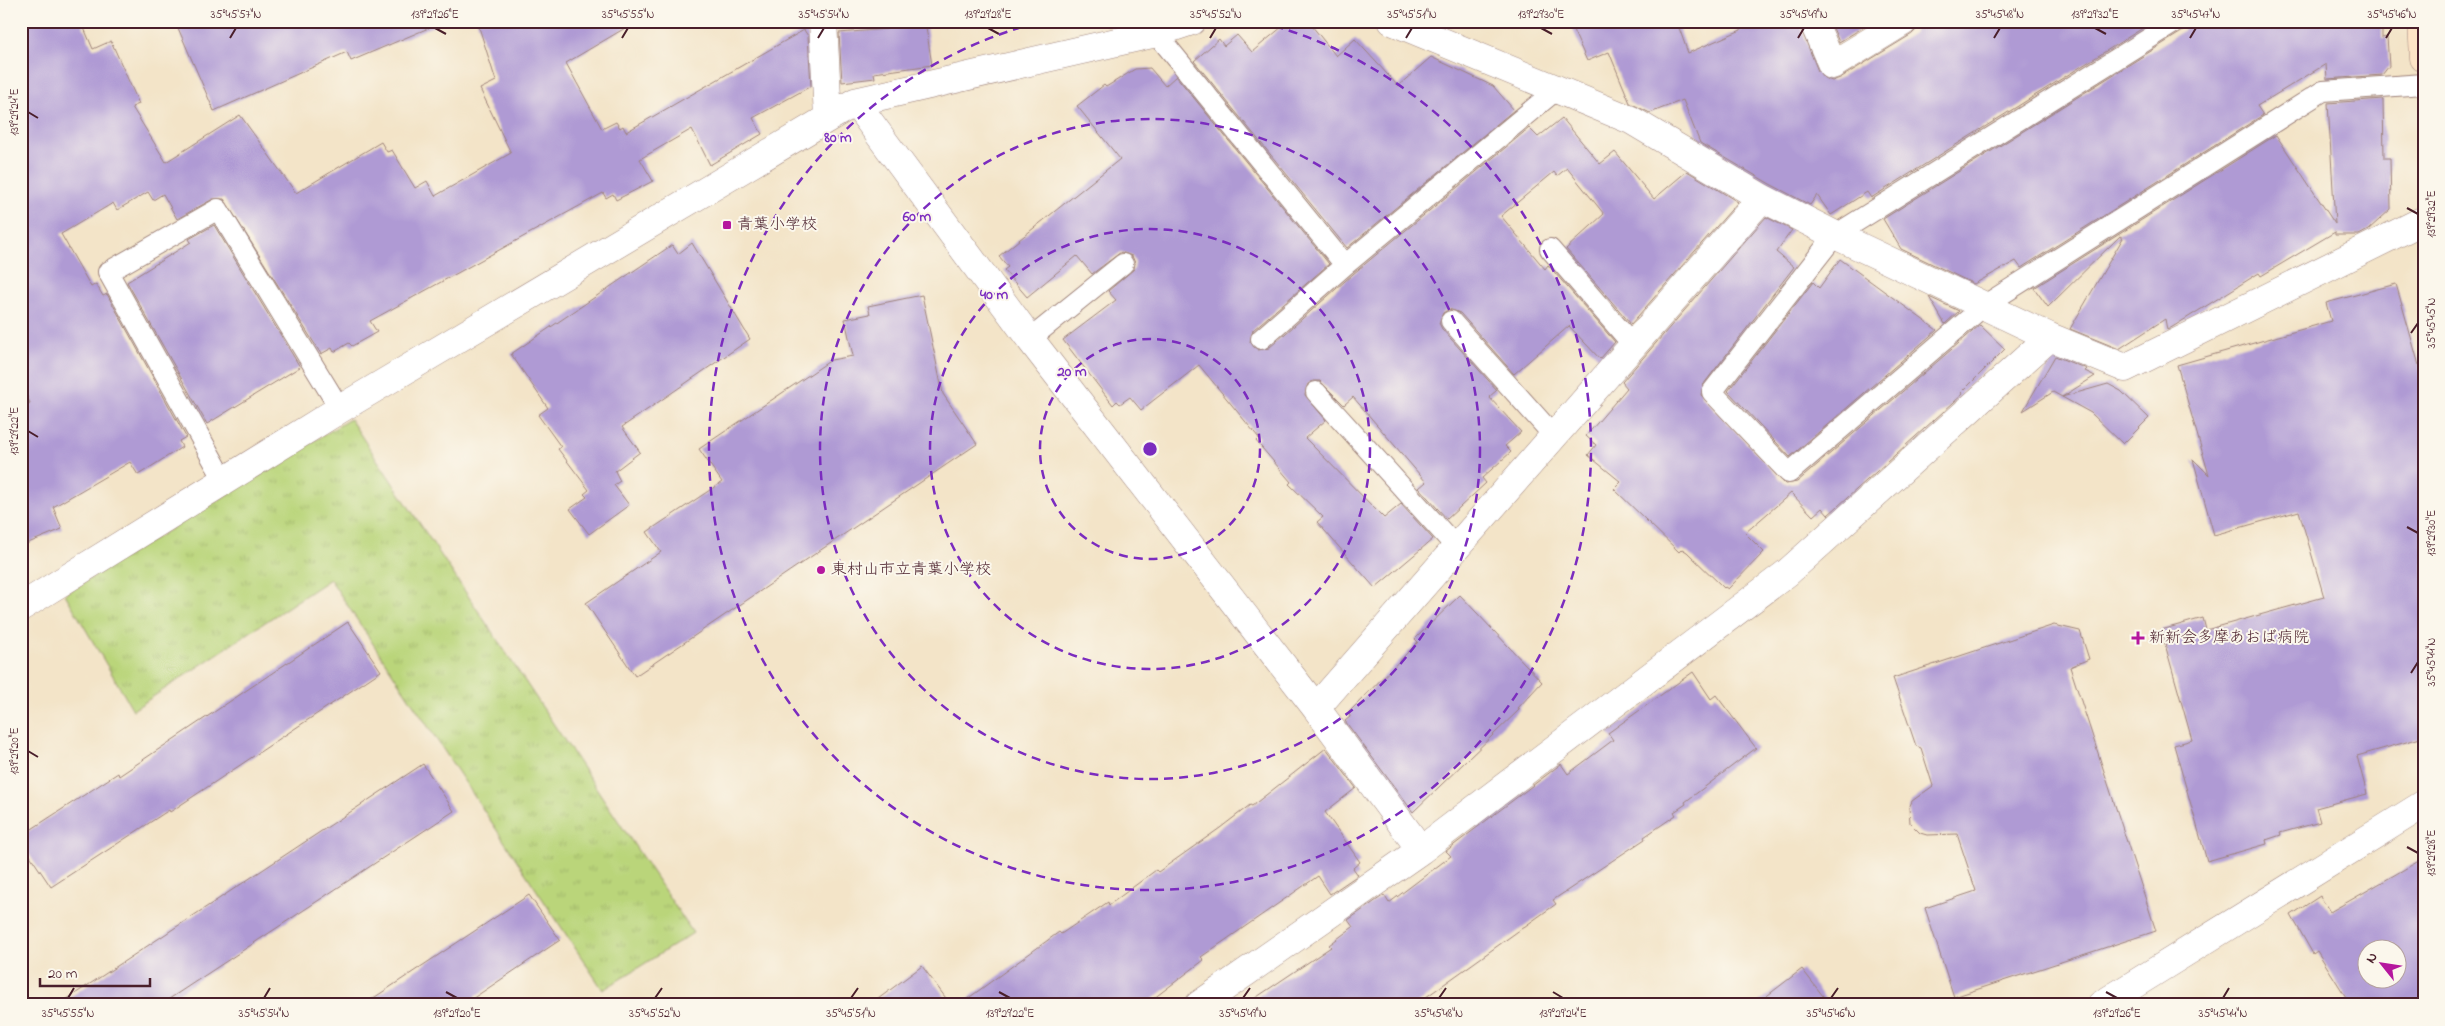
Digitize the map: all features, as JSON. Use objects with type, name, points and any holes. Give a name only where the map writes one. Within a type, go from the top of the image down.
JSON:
[{"type":"main road","points":[[2422,21],[2424,58]]},
{"type":"street","points":[[824,21],[828,116]]},
{"type":"street","points":[[21,607],[340,409],[828,116],[855,102],[1156,33],[1192,21]]},
{"type":"street","points":[[1392,21],[1631,120],[1762,198],[1835,235],[2050,337],[2125,368],[2424,220]]},
{"type":"street","points":[[1813,21],[1832,65],[1904,21]]},
{"type":"street","points":[[855,102],[1030,339],[1316,708],[1421,850]]},
{"type":"street","points":[[1316,708],[1762,198]]},
{"type":"street","points":[[1199,1005],[1421,850],[1787,574],[2050,337]]},
{"type":"street","points":[[2101,1005],[2424,804]]},
{"type":"lane","points":[[2177,21],[1835,235],[1712,392],[1789,474],[1985,305],[2323,91],[2424,84]]},
{"type":"lane","points":[[1156,33],[1345,265]]},
{"type":"lane","points":[[1261,339],[1345,265],[1556,90]]},
{"type":"lane","points":[[224,480],[108,272],[218,209],[340,409]]},
{"type":"lane","points":[[1550,249],[1633,345]]},
{"type":"lane","points":[[1030,339],[1123,264]]},
{"type":"lane","points":[[1451,320],[1554,436]]},
{"type":"lane","points":[[1316,392],[1456,547]]},
{"type":"green space","points":[[350,419],[693,933],[603,990],[330,579],[133,710],[65,594]]},
{"type":"building","points":[[21,21],[81,21],[93,49],[111,41],[139,104],[132,107],[166,162],[240,115],[296,193],[381,142],[387,152],[392,150],[415,188],[427,181],[435,196],[511,153],[480,89],[496,81],[477,21],[637,21],[566,63],[602,129],[616,122],[620,128],[623,126],[626,132],[804,30],[808,36],[811,86],[753,118],[762,134],[710,165],[692,129],[640,159],[653,181],[616,200],[613,194],[606,198],[603,193],[370,321],[377,332],[352,346],[349,343],[334,352],[332,348],[321,354],[224,199],[213,199],[177,219],[163,194],[153,200],[148,192],[117,210],[113,203],[61,234],[91,287],[96,284],[103,296],[107,294],[186,437],[179,441],[182,447],[138,475],[130,462],[53,507],[62,529],[21,546],[21,418],[27,416],[25,405],[30,403],[21,384]]},
{"type":"building","points":[[175,21],[445,21],[351,61],[347,52],[214,111]]},
{"type":"building","points":[[886,21],[925,21],[932,65],[874,73],[875,78],[842,82],[839,33],[887,29]]},
{"type":"building","points":[[1289,21],[1308,21],[1336,56],[1355,39],[1398,86],[1431,57],[1493,86],[1514,110],[1347,248],[1194,61],[1219,39],[1224,46],[1237,35],[1252,52]]},
{"type":"building","points":[[1569,21],[1683,21],[1678,25],[1688,53],[1757,21],[1798,21],[1818,71],[1824,78],[1832,81],[1912,34],[1917,29],[1920,21],[2154,21],[1871,198],[1867,192],[1831,215],[1817,195],[1810,205],[1700,143],[1683,100],[1650,113],[1630,103],[1609,52],[1587,61]]},
{"type":"building","points":[[1830,21],[1874,21],[1839,42]]},
{"type":"building","points":[[2189,21],[2382,21],[2382,38],[2387,37],[2389,66],[2382,75],[2327,79],[2326,64],[2257,106],[2263,115],[2021,268],[2016,261],[1974,284],[1901,249],[1883,219],[2183,31]]},
{"type":"building","points":[[1150,68],[1165,86],[1176,76],[1329,264],[1253,330],[1250,342],[1258,350],[1269,348],[1353,274],[1529,128],[1538,137],[1562,118],[1600,164],[1615,152],[1654,199],[1687,171],[1738,202],[1631,324],[1566,249],[1604,214],[1567,168],[1557,176],[1554,172],[1501,216],[1545,269],[1548,265],[1615,342],[1600,359],[1569,326],[1514,374],[1460,313],[1449,309],[1443,313],[1439,323],[1442,329],[1497,390],[1489,397],[1521,432],[1505,446],[1511,452],[1482,478],[1486,483],[1447,519],[1419,488],[1426,482],[1353,397],[1344,405],[1320,381],[1313,381],[1308,384],[1305,395],[1326,420],[1305,438],[1384,518],[1401,504],[1433,539],[1375,588],[1317,522],[1323,517],[1289,484],[1291,482],[1256,441],[1259,438],[1199,365],[1141,410],[1130,397],[1120,404],[1117,401],[1113,405],[1063,340],[1116,300],[1108,291],[1134,269],[1135,263],[1132,256],[1121,252],[1092,274],[1077,256],[1027,297],[1004,270],[1008,267],[999,256],[1120,159],[1077,106],[1104,85],[1106,87],[1135,69]]},
{"type":"building","points":[[2383,99],[2384,158],[2390,158],[2391,209],[2368,230],[2359,235],[2335,235],[2335,232],[2261,276],[2259,273],[2167,330],[2165,319],[2119,349],[2070,329],[2123,238],[2120,236],[2048,307],[2034,288],[2276,135],[2335,224],[2328,103]]},
{"type":"building","points":[[1766,217],[1792,230],[1776,252],[1794,267],[1703,385],[1701,395],[1785,484],[1797,482],[1980,325],[2005,349],[1961,393],[1963,394],[1828,515],[1822,508],[1813,516],[1791,493],[1745,533],[1764,552],[1728,589],[1724,588],[1687,552],[1682,549],[1679,552],[1614,489],[1621,482],[1588,455],[1596,445],[1586,436],[1627,388],[1622,382]]},
{"type":"building","points":[[214,225],[300,367],[207,424],[127,282],[191,242],[189,239]]},
{"type":"building","points":[[692,243],[750,339],[622,427],[640,452],[615,471],[620,481],[614,485],[629,505],[589,534],[570,509],[587,497],[584,494],[589,490],[558,449],[561,447],[538,415],[548,408],[511,354],[672,245],[678,254]]},
{"type":"building","points":[[1840,259],[1937,330],[1790,457],[1728,391],[1813,282],[1819,288]]},
{"type":"building","points":[[2396,284],[2424,383],[2424,737],[2357,756],[2367,794],[2316,808],[2320,822],[2280,833],[2281,835],[2266,840],[2267,844],[2207,861],[2174,745],[2192,740],[2161,630],[2203,618],[2206,630],[2324,597],[2299,511],[2214,535],[2193,459],[2209,475],[2177,365],[2331,321],[2326,303]]},
{"type":"building","points":[[922,295],[943,394],[977,444],[635,676],[586,603],[661,552],[647,532],[722,482],[699,449],[831,360],[853,356],[845,319],[870,314],[868,306]]},
{"type":"building","points":[[1929,297],[1959,311],[1945,324]]},
{"type":"building","points":[[2055,356],[2087,369],[2085,371],[2095,376],[2062,397],[2053,392],[2023,411]]},
{"type":"building","points":[[2108,384],[2121,391],[2149,418],[2123,444],[2091,413],[2062,397]]},
{"type":"building","points":[[1460,595],[1542,682],[1518,708],[1520,709],[1413,812],[1345,721],[1350,717],[1349,712],[1418,642],[1415,639]]},
{"type":"building","points":[[348,622],[381,671],[170,812],[169,810],[51,887],[21,842],[21,836],[118,773],[119,776]]},
{"type":"building","points":[[2054,625],[2080,631],[2089,659],[2070,667],[2156,931],[1954,997],[1925,908],[1976,891],[1957,834],[1927,835],[1920,833],[1910,823],[1909,808],[1912,801],[1933,786],[1921,748],[1916,746],[1893,678]]},
{"type":"building","points":[[1693,672],[1711,699],[1716,695],[1756,748],[1685,802],[1686,804],[1674,812],[1676,815],[1644,837],[1645,839],[1553,900],[1556,904],[1415,1005],[1245,1005],[1331,947],[1329,945],[1353,927],[1348,920],[1384,895],[1389,903],[1451,856],[1446,851],[1561,764],[1568,774],[1613,740],[1608,733]]},
{"type":"building","points":[[1326,748],[1356,788],[1325,812],[1360,862],[1353,868],[1358,875],[1330,894],[1318,876],[1201,957],[1204,960],[1145,1005],[959,1005],[1059,932],[1061,934],[1108,902],[1109,905],[1156,870],[1158,872],[1250,805],[1252,806]]},
{"type":"building","points":[[423,764],[454,811],[160,1005],[58,1005]]},
{"type":"building","points":[[2424,858],[2424,1005],[2351,1005],[2317,951],[2313,954],[2291,915],[2320,896],[2330,912]]},
{"type":"building","points":[[529,895],[560,940],[463,1005],[363,1005]]},
{"type":"building","points":[[922,966],[951,1005],[870,1005]]},
{"type":"building","points":[[1802,969],[1830,1005],[1755,1005]]},
{"type":"place","name":"青葉小学校","points":[[727,225]]},
{"type":"place","name":"東村山市立青葉小学校","points":[[821,570]]},
{"type":"place","name":"新新会多摩あおば病院","points":[[2138,638]]}]
